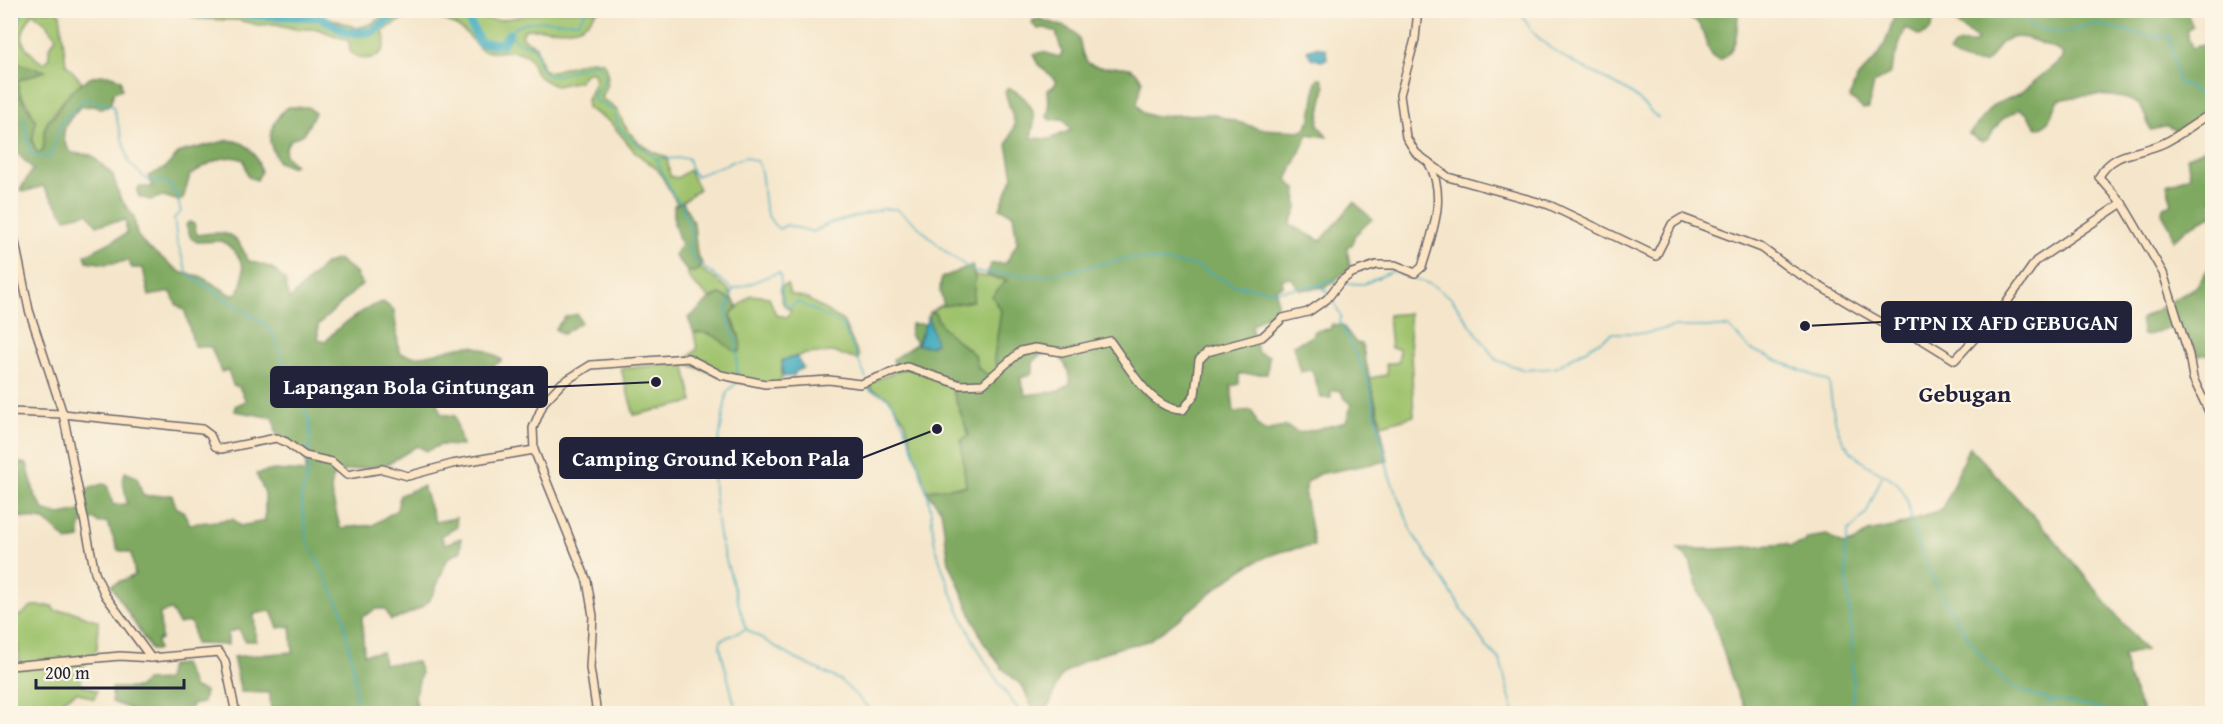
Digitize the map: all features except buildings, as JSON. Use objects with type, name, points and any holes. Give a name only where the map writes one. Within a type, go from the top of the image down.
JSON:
[{"type":"street","points":[[597,714],[590,668],[593,616],[587,581],[534,450],[533,428],[544,402],[555,388],[585,367],[688,358],[730,378],[765,384],[829,380],[860,384],[907,367],[961,385],[983,384],[1021,351],[1035,348],[1062,352],[1110,341],[1151,395],[1173,410],[1184,410],[1195,394],[1199,360],[1207,352],[1262,337],[1283,318],[1308,312],[1330,297],[1340,283],[1352,273],[1376,265],[1395,265],[1415,273],[1422,267],[1439,202],[1436,177],[1428,162],[1408,142],[1400,103],[1402,82],[1415,39],[1418,10]]},
{"type":"street","points":[[2212,113],[2160,145],[2124,154],[2104,167],[2099,177],[2122,203],[2163,273],[2189,355],[2193,378],[2212,417]]},
{"type":"street","points":[[1428,162],[1440,168],[1448,177],[1542,203],[1656,255],[1672,224],[1682,218],[1740,239],[1762,248],[1789,268],[1888,326],[1921,339],[1955,360],[2005,305],[2036,261],[2122,203]]},
{"type":"street","points":[[10,218],[29,310],[63,414],[95,573],[105,594],[151,658]]},
{"type":"street","points":[[10,412],[63,414],[202,429],[210,435],[215,446],[221,449],[276,438],[286,442],[305,456],[332,462],[347,475],[382,469],[408,476],[452,464],[534,450]]},
{"type":"street","points":[[10,666],[120,656],[151,658],[219,652],[225,661],[236,714]]},
{"type":"green space","points":[[11,11],[23,11],[12,42],[16,63],[45,71],[19,80],[18,86],[21,96],[36,121],[32,142],[37,153],[42,152],[47,124],[74,89],[83,82],[101,75],[121,80],[122,89],[114,92],[110,105],[102,109],[93,106],[80,107],[67,123],[64,141],[72,153],[91,155],[113,175],[120,198],[134,217],[137,235],[146,246],[182,273],[200,276],[232,295],[239,290],[243,278],[242,265],[237,254],[222,241],[197,242],[191,238],[186,225],[189,222],[194,224],[197,235],[222,233],[234,238],[247,260],[272,268],[285,280],[289,300],[325,264],[338,259],[355,272],[362,284],[318,325],[318,340],[326,342],[335,331],[352,319],[383,302],[394,310],[399,352],[417,356],[472,346],[502,360],[484,373],[431,376],[441,414],[455,416],[462,446],[440,445],[427,451],[417,446],[388,464],[346,471],[333,477],[331,491],[340,528],[373,525],[397,510],[400,495],[423,486],[435,522],[456,518],[457,527],[441,536],[445,544],[461,538],[461,551],[448,558],[434,592],[425,605],[391,620],[385,609],[376,609],[362,617],[364,654],[382,652],[384,664],[417,662],[421,673],[415,696],[418,713],[271,713],[270,693],[241,692],[233,657],[293,652],[291,626],[278,628],[271,611],[254,614],[256,641],[245,641],[239,629],[228,633],[228,645],[195,644],[192,625],[189,622],[179,624],[171,610],[160,613],[161,639],[157,641],[158,650],[151,650],[111,585],[135,575],[131,553],[118,550],[107,522],[99,523],[94,519],[80,525],[80,539],[67,541],[45,520],[11,516],[10,461],[27,464],[35,496],[45,511],[60,515],[86,510],[85,490],[102,484],[107,485],[113,505],[127,504],[123,480],[125,472],[137,477],[143,496],[172,495],[176,507],[183,511],[190,524],[233,519],[240,526],[265,521],[265,493],[256,474],[274,470],[306,472],[305,452],[276,434],[274,418],[235,411],[235,406],[246,401],[239,387],[233,385],[228,370],[221,372],[211,347],[194,346],[185,311],[176,304],[171,292],[149,296],[143,268],[132,268],[128,261],[106,264],[87,261],[85,255],[126,234],[126,220],[97,225],[88,213],[66,218],[43,186],[24,192],[20,190],[33,169],[11,147]]},
{"type":"green space","points":[[23,11],[58,11],[66,64],[82,82],[61,103],[47,122],[43,149],[42,152],[37,153],[34,143],[33,115],[18,85],[19,80],[44,71],[17,63],[14,57],[13,37]],"holes":[[[33,13],[47,24],[56,37],[49,49],[49,59],[44,63],[37,60],[25,46],[22,37],[24,28]]]},
{"type":"green space","points":[[181,11],[310,11],[357,28],[371,24],[391,11],[476,11],[484,19],[499,20],[550,11],[598,11],[587,23],[579,27],[564,30],[524,30],[522,38],[536,46],[543,69],[550,72],[591,60],[603,62],[608,80],[601,97],[604,101],[616,109],[624,124],[638,141],[655,153],[667,157],[670,176],[677,178],[689,170],[699,189],[678,205],[658,170],[636,153],[610,122],[587,108],[595,82],[594,72],[587,72],[579,81],[556,86],[539,76],[526,55],[515,51],[487,52],[482,50],[466,33],[435,17],[414,17],[393,25],[383,32],[385,40],[381,53],[370,58],[363,58],[350,52],[349,41],[318,29],[295,29],[276,24],[258,25],[238,20],[197,19]]},
{"type":"green space","points":[[1676,11],[1738,11],[1736,39],[1726,56],[1719,61],[1713,57],[1700,24]]},
{"type":"green space","points":[[1896,11],[1937,11],[1930,31],[1920,36],[1905,28],[1889,75],[1874,83],[1869,108],[1863,109],[1850,98],[1853,88],[1859,76],[1881,51]]},
{"type":"green space","points":[[1937,11],[2186,11],[2193,27],[2186,31],[2192,48],[2202,45],[2212,52],[2212,140],[2211,120],[2205,115],[2179,132],[2167,126],[2151,130],[2140,104],[2121,97],[2100,95],[2059,100],[2045,125],[2037,128],[2027,114],[2020,109],[2001,120],[1987,140],[1982,142],[1969,134],[1993,105],[2019,94],[2063,58],[2063,53],[2032,40],[2014,37],[2000,44],[1985,63],[1966,61],[1949,53],[1958,44],[1976,43],[1977,39],[1952,21],[1953,15]]},
{"type":"green space","points":[[1040,19],[1072,30],[1078,36],[1085,59],[1092,65],[1126,67],[1137,73],[1142,80],[1137,104],[1143,113],[1152,116],[1212,114],[1260,129],[1303,131],[1311,119],[1316,82],[1318,78],[1322,78],[1325,86],[1318,124],[1327,137],[1308,134],[1287,180],[1296,189],[1297,209],[1290,225],[1321,241],[1354,202],[1372,219],[1354,236],[1353,244],[1347,247],[1350,268],[1326,287],[1300,290],[1292,278],[1282,279],[1283,286],[1276,288],[1277,308],[1273,316],[1266,316],[1251,326],[1258,353],[1269,356],[1267,374],[1239,374],[1239,384],[1231,386],[1234,412],[1252,410],[1258,426],[1266,431],[1285,426],[1300,433],[1346,422],[1351,404],[1340,390],[1331,391],[1331,398],[1321,398],[1313,373],[1310,370],[1300,372],[1293,345],[1311,337],[1314,331],[1330,329],[1332,324],[1343,326],[1356,343],[1362,344],[1388,461],[1319,474],[1307,481],[1305,496],[1314,546],[1288,550],[1244,568],[1151,639],[1103,653],[1079,664],[1060,678],[1047,709],[1043,713],[1034,713],[1023,687],[1002,668],[983,642],[949,562],[941,510],[926,490],[966,486],[961,440],[969,436],[950,384],[907,368],[896,371],[893,359],[917,343],[930,346],[930,312],[935,313],[947,332],[975,356],[978,368],[994,379],[999,374],[994,358],[1001,311],[992,296],[1007,280],[986,275],[991,264],[1006,263],[1017,243],[1013,214],[1000,208],[1013,176],[1007,145],[1015,124],[1005,92],[1008,88],[1017,92],[1031,107],[1034,120],[1032,138],[1050,139],[1071,130],[1063,119],[1050,120],[1047,117],[1048,90],[1055,85],[1055,80],[1037,63],[1034,54],[1043,52],[1059,57],[1062,53],[1056,32],[1045,28],[1038,29],[1032,24],[1033,20]],"holes":[[[1047,353],[1059,354],[1069,372],[1070,384],[1059,391],[1026,395],[1020,378],[1030,375],[1033,371],[1033,363],[1038,356]]]},
{"type":"green space","points":[[289,107],[308,107],[315,113],[304,134],[293,139],[286,147],[285,156],[295,165],[290,167],[278,162],[270,142],[275,122]]},
{"type":"green space","points":[[229,140],[242,143],[254,154],[261,172],[257,180],[248,177],[244,160],[223,158],[209,163],[190,175],[183,199],[179,201],[163,196],[150,200],[139,197],[137,191],[139,187],[153,187],[148,176],[165,168],[180,152]]},
{"type":"green space","points":[[2204,149],[2212,153],[2212,216],[2189,227],[2173,241],[2171,229],[2162,213],[2163,207],[2172,204],[2167,185],[2190,176],[2187,157]]},
{"type":"green space","points":[[683,202],[694,224],[697,254],[703,265],[695,272],[687,271],[674,255],[681,245],[674,224],[674,205]]},
{"type":"green space","points":[[2212,263],[2212,361],[2207,354],[2199,356],[2194,345],[2184,346],[2176,325],[2146,336],[2142,334],[2141,319],[2196,287]]},
{"type":"green space","points":[[972,265],[975,279],[973,301],[944,306],[940,292],[941,278]]},
{"type":"green space","points":[[700,268],[728,289],[734,301],[720,294],[709,298],[690,280],[687,271],[695,272]]},
{"type":"green space","points":[[974,275],[1007,280],[999,288],[996,304],[1001,311],[994,358],[1000,374],[994,379],[978,368],[975,356],[947,332],[935,313],[930,312],[939,306],[972,301]]},
{"type":"green space","points":[[787,284],[790,294],[806,298],[843,321],[859,356],[858,360],[832,352],[806,354],[782,360],[781,385],[741,383],[684,363],[693,402],[634,415],[621,369],[683,362],[697,349],[694,333],[703,332],[720,338],[739,335],[731,314],[751,295],[769,297],[776,315],[787,317],[791,311],[783,304],[781,287]]},
{"type":"green space","points":[[720,294],[734,301],[738,306],[731,314],[739,337],[740,352],[729,348],[710,334],[694,333],[688,318]]},
{"type":"green space","points":[[1409,313],[1414,416],[1382,425],[1369,378],[1387,375],[1386,364],[1399,362],[1399,349],[1391,348],[1388,315]]},
{"type":"green space","points":[[577,314],[581,322],[563,334],[555,329],[565,317]]},
{"type":"green space","points":[[911,324],[926,324],[917,343],[910,335]]},
{"type":"green space","points":[[907,368],[951,384],[969,436],[961,440],[966,486],[926,490],[905,421],[888,397],[871,389],[869,382]]},
{"type":"green space","points":[[1969,446],[2051,535],[2145,650],[2123,655],[2129,680],[2143,713],[1748,713],[1735,688],[1713,620],[1699,594],[1690,561],[1678,549],[1787,544],[1790,547],[1805,542],[1807,538],[1827,535],[1843,545],[1854,542],[1868,532],[1898,526],[1943,509]]},
{"type":"green space","points":[[32,606],[52,606],[55,611],[71,611],[98,621],[97,650],[84,667],[81,677],[81,684],[97,691],[94,699],[77,692],[63,700],[57,713],[52,713],[42,703],[22,705],[22,713],[11,713],[10,669],[20,667],[17,640],[11,636],[11,618],[21,615]]},
{"type":"green space","points":[[183,664],[194,688],[205,691],[203,703],[191,705],[191,713],[130,713],[130,709],[112,702],[112,688],[138,688],[145,681],[167,680],[170,665]]},
{"type":"water","points":[[1316,47],[1326,49],[1327,59],[1321,61],[1311,58],[1307,50]]},
{"type":"water","points":[[928,317],[936,343],[930,346],[918,345]]},
{"type":"water","points":[[797,357],[803,368],[795,372],[794,376],[783,377],[782,360]]},
{"type":"waterway","points":[[10,33],[19,10]]},
{"type":"waterway","points":[[198,10],[204,15],[222,10]]},
{"type":"waterway","points":[[229,10],[252,15],[320,17],[347,33],[372,32],[393,16],[406,12],[438,10]]},
{"type":"waterway","points":[[464,10],[480,43],[502,44],[509,34]]},
{"type":"waterway","points":[[587,10],[578,22],[531,22],[522,24],[509,34],[518,42],[535,47],[538,62],[546,75],[554,76],[596,63],[605,74],[603,84],[594,95],[594,100],[613,110],[619,127],[656,159],[673,195],[681,203],[692,234],[688,250],[698,263],[733,289],[727,311],[728,323],[737,342],[737,375]]},
{"type":"waterway","points":[[1520,10],[1528,26],[1553,50],[1630,93],[1658,118]]},
{"type":"waterway","points":[[2021,10],[2030,26],[2063,33],[2093,24],[2150,36],[2169,37],[2179,83],[2194,90],[2212,107]]},
{"type":"waterway","points":[[10,82],[10,89]]},
{"type":"waterway","points":[[10,111],[25,122],[30,154],[49,158],[63,120],[85,99],[113,106],[129,163],[147,180],[168,183],[176,193],[181,212],[174,218],[177,242],[188,274],[270,328],[310,423],[309,454]]},
{"type":"waterway","points":[[656,159],[688,158],[692,172],[696,176],[745,157],[758,162],[767,214],[779,229],[787,225],[813,232],[828,224],[883,209],[896,209],[946,252],[974,272],[1044,276],[1130,258],[1195,265],[1233,285],[1276,291],[1320,285],[1329,294]]},
{"type":"waterway","points":[[1342,283],[1364,284],[1392,271],[1432,285],[1451,298],[1496,360],[1525,370],[1555,368],[1613,333],[1648,333],[1673,327],[1729,327],[1750,349],[1829,382],[1837,429],[1842,439],[1856,457],[1892,479],[1902,490],[1908,504],[1916,540],[1932,577],[1957,621],[1986,661],[2000,677],[2024,692],[2046,699],[2103,709],[2107,714]]},
{"type":"waterway","points":[[733,289],[780,273],[782,296],[786,306],[791,307],[797,302],[843,325],[866,378]]},
{"type":"waterway","points":[[1320,285],[1329,279],[1338,282]]},
{"type":"waterway","points":[[1332,298],[1341,316],[1340,322],[1368,379],[1389,475],[1413,534],[1486,646],[1500,660],[1514,714]]},
{"type":"waterway","points":[[737,382],[727,392],[713,476],[719,536],[746,629]]},
{"type":"waterway","points":[[869,385],[870,390],[887,397],[900,417],[924,482],[935,543],[960,614],[994,676],[1022,714]]},
{"type":"waterway","points":[[308,459],[307,478],[301,497],[307,540],[342,610],[354,672],[357,714]]},
{"type":"waterway","points":[[1853,714],[1852,643],[1845,549],[1848,532],[1866,514],[1882,476]]},
{"type":"waterway","points":[[737,714],[720,647],[721,640],[746,629],[794,658],[840,680],[875,714]]},
{"type":"waterway","points":[[2047,714],[2049,700]]},
{"type":"place","name":"PTPN IX AFD GEBUGAN","points":[[1805,326]]},
{"type":"place","name":"Lapangan Bola Gintungan","points":[[656,382]]},
{"type":"place","name":"Camping Ground Kebon Pala","points":[[937,429]]},
{"type":"district","name":"Gebugan","points":[[1965,394]]}]
